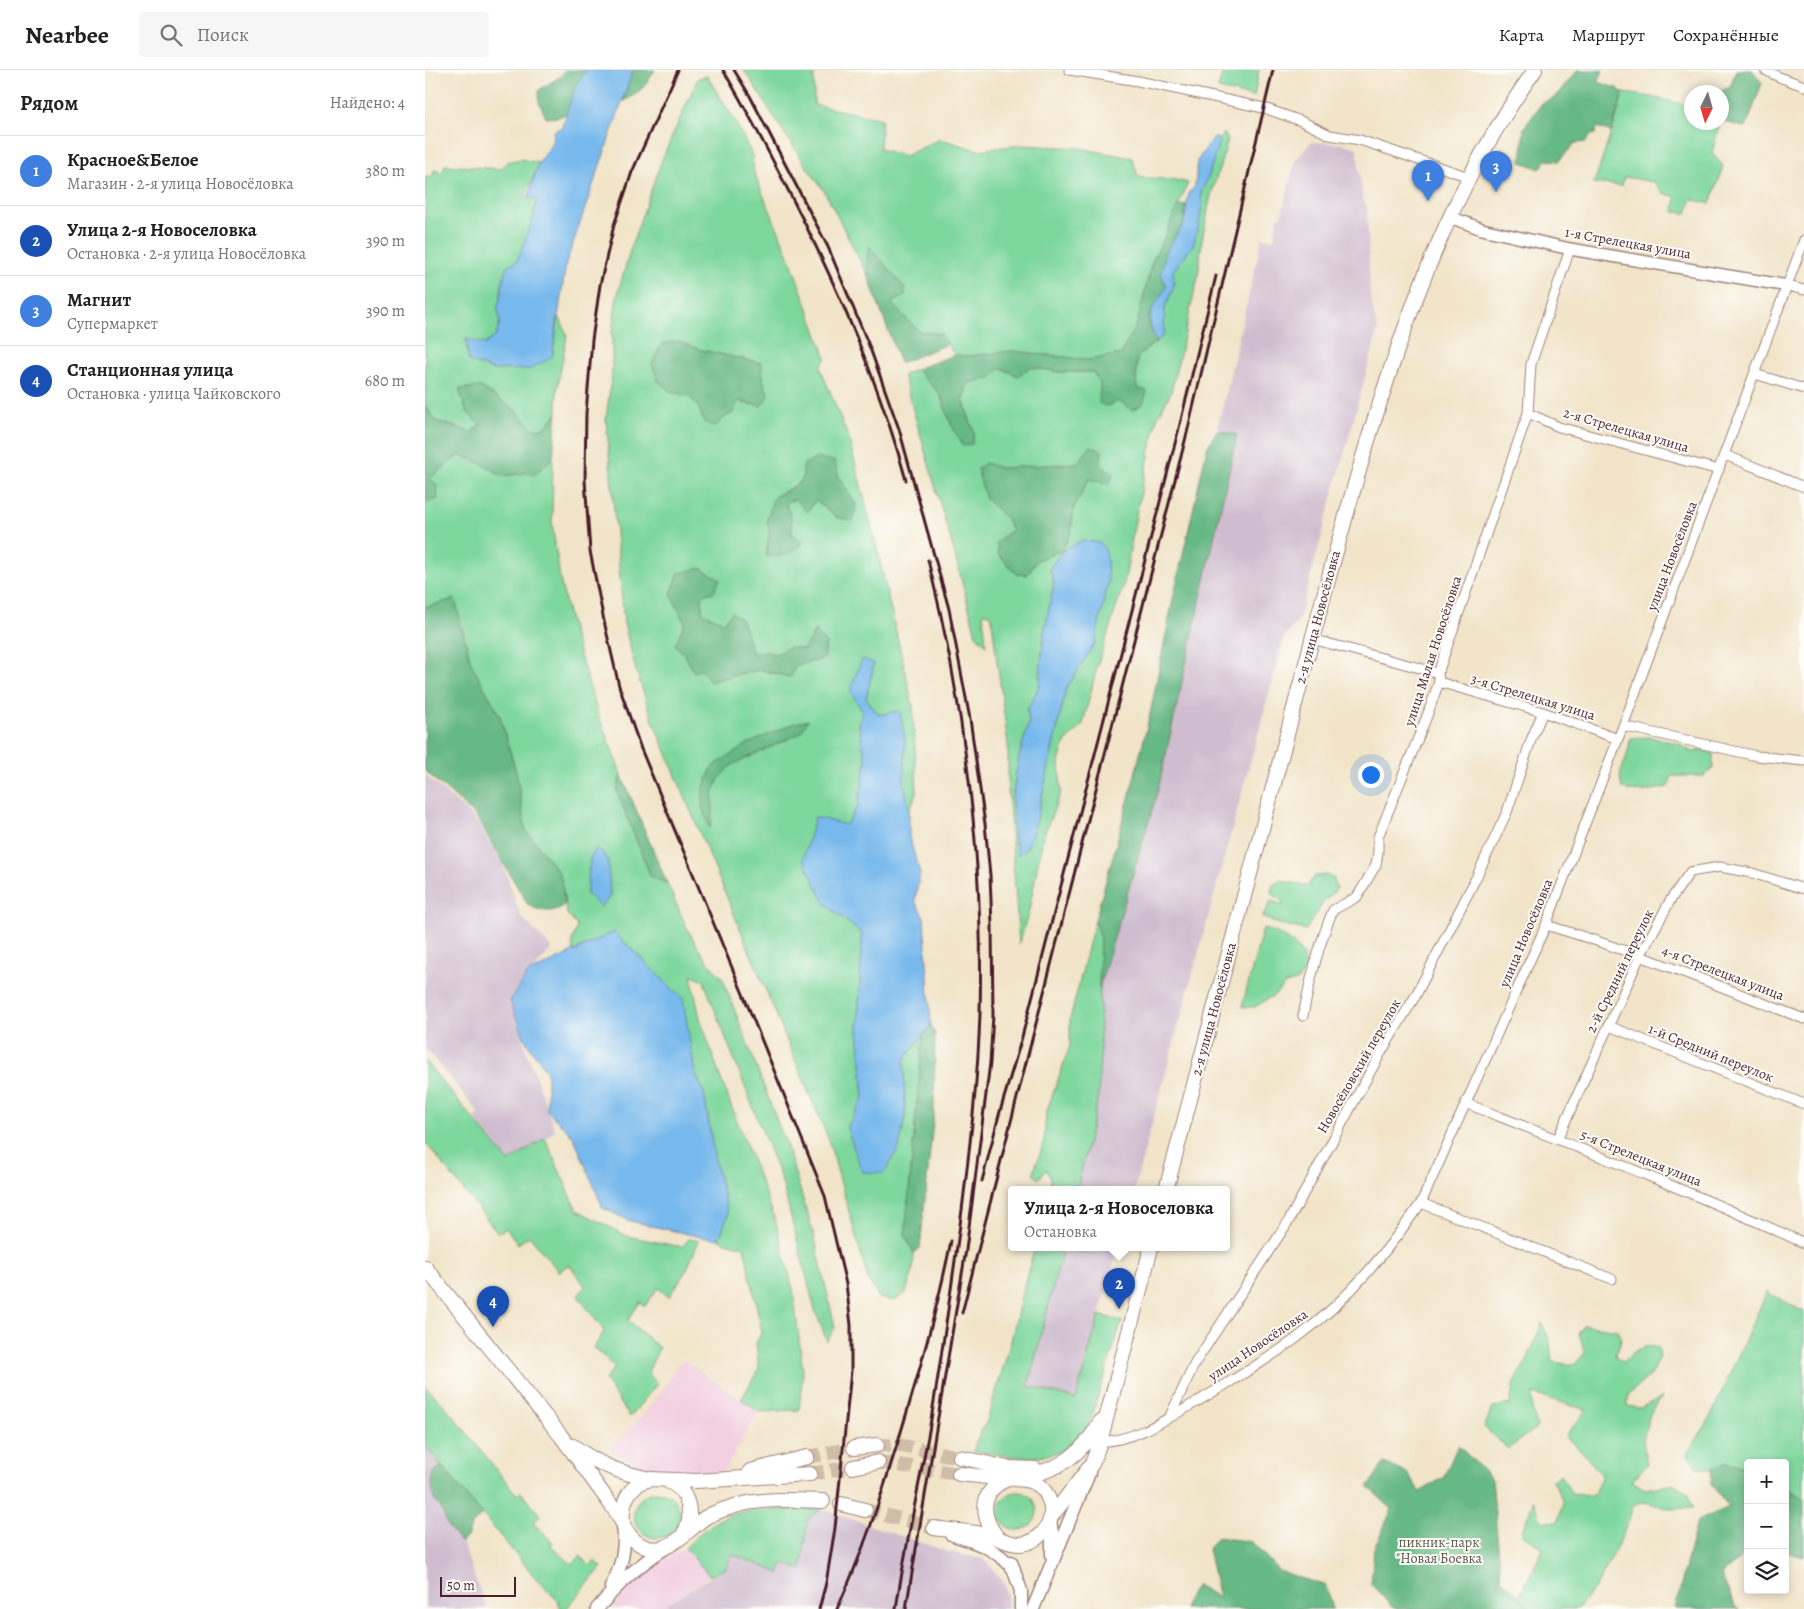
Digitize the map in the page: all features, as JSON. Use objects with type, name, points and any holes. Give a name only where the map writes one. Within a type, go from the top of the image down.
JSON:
[{"type":"main road","name":"2-я улица Новосёловка","points":[[1167,1186],[1333,556],[1384,385],[1415,301],[1469,177],[1499,123],[1535,70]]},
{"type":"main road","points":[[1033,1609],[1100,1442],[1150,1251]]},
{"type":"main road","points":[[425,1267],[561,1436],[617,1512],[632,1538],[647,1548],[662,1548],[674,1543],[685,1531],[688,1523],[689,1506],[686,1497],[673,1483],[610,1469],[583,1453],[561,1436]]},
{"type":"main road","points":[[1021,1609],[1021,1591],[1014,1570],[987,1523],[985,1504],[996,1485],[1013,1478],[1046,1471],[1074,1456],[1088,1441],[1111,1398]]},
{"type":"main road","points":[[854,1448],[877,1445]]},
{"type":"main road","points":[[718,1480],[807,1457]]},
{"type":"main road","points":[[960,1457],[999,1466],[1026,1469],[1043,1468],[1063,1463]]},
{"type":"main road","points":[[853,1467],[878,1462]]},
{"type":"main road","points":[[934,1528],[988,1535],[1009,1543],[1020,1544],[1032,1541],[1041,1535],[1092,1464]]},
{"type":"main road","points":[[599,1606],[615,1579],[623,1560],[625,1539],[622,1514],[626,1496],[638,1484],[645,1480],[696,1481],[810,1474]]},
{"type":"main road","points":[[959,1474],[1027,1479],[1044,1490],[1051,1508],[1052,1544],[1049,1570]]},
{"type":"main road","points":[[599,1606],[631,1572],[648,1558],[674,1543],[708,1516],[737,1505],[753,1502],[823,1501]]},
{"type":"main road","points":[[841,1504],[865,1510]]},
{"type":"main road","points":[[934,1528],[984,1545],[995,1551],[1014,1570]]},
{"type":"street","points":[[1069,70],[1264,108],[1301,121],[1330,135],[1360,140],[1469,177]]},
{"type":"street","points":[[1765,70],[1804,86]]},
{"type":"street","name":"1-я Стрелецкая улица","points":[[1450,218],[1483,229],[1570,249],[1804,290]]},
{"type":"street","name":"улица Новосёловка","points":[[1100,1442],[1113,1442],[1149,1429],[1247,1371],[1302,1335],[1364,1277],[1393,1242],[1421,1203],[1546,925],[1623,726],[1804,240]]},
{"type":"street","name":"улица Малая Новосёловка","points":[[1303,1016],[1322,938],[1333,910],[1357,897],[1376,866],[1378,837],[1427,716],[1438,678],[1528,413],[1531,364],[1570,249]]},
{"type":"street","points":[[1755,374],[1804,389]]},
{"type":"street","name":"2-я Стрелецкая улица","points":[[1528,413],[1559,427],[1719,470]]},
{"type":"street","points":[[1725,455],[1804,487]]},
{"type":"street","name":"3-я Стрелецкая улица","points":[[1312,639],[1543,712],[1618,739]]},
{"type":"street","name":"Новосёловский переулок","points":[[1169,1418],[1195,1363],[1288,1222],[1379,1056],[1416,995],[1475,880],[1507,812],[1531,740],[1543,712]]},
{"type":"street","points":[[1623,726],[1757,756],[1804,761]]},
{"type":"street","name":"2-й Средний переулок","points":[[1558,1138],[1639,956],[1671,899],[1690,872],[1720,867],[1752,873],[1804,889]]},
{"type":"street","name":"4-я Стрелецкая улица","points":[[1546,925],[1596,940],[1804,1019]]},
{"type":"street","name":"1-й Средний переулок","points":[[1609,1026],[1804,1104]]},
{"type":"street","name":"5-я Стрелецкая улица","points":[[1465,1103],[1558,1138],[1740,1213],[1804,1242]]},
{"type":"street","points":[[1421,1203],[1612,1279]]},
{"type":"shaded area","points":[[1311,142],[1344,144],[1357,148],[1363,202],[1367,206],[1370,296],[1378,330],[1299,619],[1284,638],[1135,1186],[1078,1186],[1098,1098],[1100,1056],[1099,988],[1158,790],[1237,436],[1217,430],[1262,238],[1274,240],[1278,217],[1281,217],[1295,161]]},
{"type":"shaded area","points":[[425,775],[473,817],[503,864],[521,917],[552,948],[519,986],[516,1022],[555,1131],[509,1162],[474,1118],[479,1113],[425,1048]]},
{"type":"shaded area","points":[[1062,1251],[1117,1251],[1076,1399],[1027,1386]]},
{"type":"shaded area","points":[[684,1360],[759,1412],[721,1475],[690,1476],[653,1473],[609,1449],[644,1414],[662,1391],[679,1363]]},
{"type":"shaded area","points":[[425,1446],[482,1514],[462,1538],[464,1549],[487,1609],[425,1609]]},
{"type":"shaded area","points":[[821,1509],[946,1551],[984,1559],[1006,1585],[1008,1609],[668,1609],[667,1604],[726,1568],[732,1554],[779,1572],[783,1562],[801,1570],[808,1519]]},
{"type":"shaded area","points":[[685,1548],[710,1576],[667,1604],[668,1609],[612,1609],[636,1580],[663,1560]]},
{"type":"green space","points":[[565,70],[586,70],[575,88],[568,113],[558,117],[546,118],[539,102],[539,90],[561,76]]},
{"type":"green space","points":[[633,70],[655,70],[649,80],[634,96],[623,101]]},
{"type":"green space","points":[[744,70],[814,70],[814,105],[882,119],[880,149],[905,156],[940,139],[978,150],[1020,145],[1079,148],[1132,158],[1138,177],[1176,180],[1188,183],[1152,262],[1137,324],[1121,354],[1090,360],[1012,351],[971,356],[955,355],[941,334],[919,331],[891,303],[867,255],[868,276],[825,192]]},
{"type":"green space","points":[[1223,70],[1259,70],[1254,97],[1218,89]]},
{"type":"green space","points":[[1578,70],[1603,70],[1598,82],[1619,89],[1623,93],[1611,132],[1597,127],[1595,134],[1591,135],[1586,142],[1575,143],[1559,161],[1546,160],[1540,169],[1521,162],[1524,128],[1542,103],[1554,98]]},
{"type":"green space","points":[[1736,70],[1752,70],[1762,83],[1746,128],[1729,123],[1729,86]]},
{"type":"green space","points":[[707,76],[735,121],[752,155],[754,173],[787,251],[826,358],[820,367],[849,439],[875,540],[913,706],[917,792],[909,811],[904,780],[905,742],[900,711],[879,715],[866,698],[874,663],[859,725],[866,761],[858,806],[846,825],[825,903],[862,934],[858,1029],[864,1097],[847,1128],[905,1118],[904,1060],[923,1036],[905,1235],[914,1253],[913,1271],[906,1293],[894,1301],[879,1298],[868,1279],[829,1141],[653,721],[636,671],[624,623],[606,418],[612,375],[612,332],[617,296],[632,244],[663,157],[698,78]],"holes":[[[679,341],[701,350],[761,363],[764,384],[769,396],[750,405],[738,401],[732,412],[725,418],[704,422],[698,406],[688,396]],[[834,461],[839,478],[856,505],[836,517],[816,500],[807,512],[795,499],[786,503],[791,519],[792,534],[802,543],[766,555],[774,497]],[[671,594],[702,595],[702,614],[724,622],[753,654],[764,652],[776,654],[790,647],[804,649],[790,677],[761,670],[739,674],[702,669],[694,672],[685,655],[675,645],[685,623]],[[792,724],[801,733],[732,765],[712,768],[746,745]]]},
{"type":"green space","points":[[1623,93],[1684,104],[1684,130],[1718,130],[1712,153],[1723,166],[1710,204],[1692,199],[1687,213],[1674,212],[1676,197],[1663,193],[1654,182],[1624,177],[1622,186],[1594,183]]},
{"type":"green space","points":[[1224,133],[1228,140],[1211,195],[1202,240],[1198,277],[1171,392],[1157,419],[1136,515],[1125,580],[1097,667],[1083,724],[1065,743],[1059,762],[1061,792],[1043,837],[1029,911],[1019,944],[1008,788],[1008,745],[991,614],[983,613],[986,645],[976,635],[903,375],[916,369],[940,394],[951,424],[974,433],[963,400],[968,382],[991,378],[1001,368],[1018,376],[1030,367],[1060,372],[1094,372],[1100,382],[1106,406],[1119,401],[1137,388],[1137,357],[1164,335],[1165,307],[1174,286],[1173,271],[1193,245],[1202,204],[1201,192],[1208,178],[1219,140]],"holes":[[[985,463],[1001,468],[1077,463],[1109,484],[1089,479],[1074,507],[1071,532],[1063,550],[1037,560],[1027,575],[1017,574],[998,554],[997,542],[1012,530],[1007,518],[986,499]],[[1084,540],[1100,617],[1095,643],[1066,689],[1036,823],[1019,856],[1014,839],[1012,799],[1019,757],[1029,722],[1027,710],[1039,687],[1044,633],[1054,583],[1050,568],[1063,550]]]},
{"type":"green space","points":[[520,159],[539,163],[525,196],[537,200],[533,219],[517,261],[503,280],[498,305],[500,321],[496,336],[485,344],[466,340],[469,361],[552,357],[559,316],[567,335],[557,390],[557,413],[545,428],[533,429],[517,412],[481,387],[459,389],[466,410],[480,426],[471,432],[436,421],[425,406],[425,177],[432,178],[434,170],[443,172],[445,165],[501,169],[507,162]]},
{"type":"green space","points":[[1186,204],[1184,223],[1166,252],[1166,287],[1149,316],[1150,327],[1156,341],[1137,357],[1137,388],[1147,391],[1143,404],[1132,410],[1119,401],[1106,406],[1099,403],[1100,383],[1093,372],[1060,372],[1030,367],[1018,376],[1001,368],[991,378],[968,383],[963,400],[974,433],[972,444],[963,446],[951,424],[940,394],[916,369],[955,355],[971,356],[1012,351],[1090,360],[1121,354],[1137,324],[1152,262],[1177,207]]},
{"type":"green space","points":[[870,247],[905,288],[905,296],[891,303],[919,331],[941,334],[948,344],[900,363],[868,276],[867,255]]},
{"type":"green space","points":[[679,341],[701,350],[761,363],[764,384],[769,396],[761,406],[738,401],[733,413],[722,419],[715,427],[704,422],[698,406],[688,396],[671,392],[658,381],[652,364],[661,344]]},
{"type":"green space","points":[[481,387],[517,412],[533,429],[545,428],[557,413],[553,458],[534,475],[525,473],[503,476],[479,462],[459,455],[430,478],[437,485],[438,499],[425,503],[425,406],[436,421],[471,432],[480,426],[466,410],[459,389]]},
{"type":"green space","points":[[1217,430],[1237,435],[1158,790],[1099,988],[1100,935],[1095,920],[1150,714],[1174,594],[1207,448]]},
{"type":"green space","points":[[1091,446],[1102,450],[1101,466],[1114,474],[1109,484],[1089,479],[1074,507],[1071,532],[1063,550],[1037,560],[1027,575],[1017,574],[998,554],[997,542],[1012,530],[1006,518],[986,499],[977,469],[985,463],[1001,468],[1077,463]]},
{"type":"green space","points":[[459,455],[479,462],[503,476],[525,473],[553,458],[552,522],[560,579],[571,626],[597,711],[621,774],[617,792],[651,877],[667,883],[684,921],[704,957],[722,977],[786,1144],[814,1235],[835,1327],[827,1341],[815,1310],[782,1182],[703,979],[691,976],[700,1018],[722,1082],[775,1219],[793,1289],[803,1372],[799,1410],[759,1412],[741,1399],[759,1369],[756,1343],[762,1332],[744,1247],[719,1239],[728,1214],[715,1161],[704,1093],[695,1073],[691,1051],[642,960],[614,932],[573,951],[572,941],[577,926],[567,914],[560,874],[525,829],[517,776],[500,716],[471,664],[455,599],[425,607],[425,503],[438,499],[430,478]],"holes":[[[597,848],[608,881],[610,896],[587,894],[590,859]]]},
{"type":"green space","points":[[817,458],[834,461],[839,478],[856,505],[853,521],[836,517],[816,500],[807,512],[794,499],[786,503],[791,519],[792,534],[803,543],[795,550],[786,554],[766,556],[770,534],[767,520],[774,497],[791,489],[802,480],[804,464]]},
{"type":"green space","points":[[700,568],[720,579],[714,592],[702,595],[702,613],[724,622],[732,612],[742,620],[753,654],[764,651],[776,654],[790,647],[804,649],[815,630],[826,644],[824,659],[796,665],[790,677],[761,670],[710,682],[702,669],[694,672],[685,655],[675,645],[685,623],[671,594],[679,573]]},
{"type":"green space","points":[[455,599],[471,664],[500,716],[517,776],[525,829],[560,874],[565,906],[555,910],[543,911],[528,905],[475,815],[425,771],[425,607]]},
{"type":"green space","points":[[808,720],[801,733],[732,765],[719,779],[713,793],[713,812],[710,828],[702,808],[703,790],[712,767],[746,745],[792,724]]},
{"type":"green space","points":[[1650,737],[1680,744],[1694,752],[1701,750],[1713,753],[1713,768],[1704,776],[1672,776],[1668,787],[1639,792],[1622,788],[1621,775],[1631,738]]},
{"type":"green space","points":[[621,774],[667,883],[651,877],[617,792]]},
{"type":"green space","points":[[1327,875],[1334,879],[1337,889],[1323,903],[1306,930],[1276,923],[1262,917],[1271,901],[1284,905],[1281,900],[1271,893],[1272,886],[1281,880],[1308,885],[1315,876]]},
{"type":"green space","points":[[1095,920],[1100,934],[1098,1098],[1078,1186],[1050,1186],[1051,1179],[1046,1169],[1039,1179],[1033,1174],[1044,1141],[1046,1113],[1070,1046],[1070,1020]]},
{"type":"green space","points":[[1263,928],[1292,942],[1301,953],[1306,969],[1297,981],[1285,984],[1276,994],[1255,1007],[1242,1007]]},
{"type":"green space","points":[[931,1025],[935,1034],[934,1113],[920,1248],[914,1253],[905,1235],[923,1036]]},
{"type":"green space","points":[[425,1061],[509,1162],[545,1138],[577,1210],[627,1236],[682,1247],[689,1239],[699,1241],[686,1271],[669,1297],[658,1288],[645,1306],[640,1302],[628,1320],[659,1348],[648,1372],[657,1384],[630,1417],[605,1380],[615,1367],[594,1348],[604,1331],[578,1296],[585,1286],[569,1264],[559,1272],[529,1236],[518,1244],[506,1228],[498,1233],[425,1142]]},
{"type":"green space","points":[[1034,1251],[1062,1251],[1028,1386],[1076,1399],[1099,1315],[1122,1321],[1089,1424],[1075,1441],[1060,1452],[1039,1457],[1016,1457],[973,1451],[976,1441],[987,1421],[1011,1341],[1024,1284]]},
{"type":"green space","points":[[1767,1292],[1804,1312],[1804,1499],[1789,1490],[1789,1459],[1744,1459],[1744,1466],[1725,1463],[1708,1469],[1695,1466],[1687,1453],[1708,1422]]},
{"type":"green space","points":[[1542,1323],[1550,1342],[1552,1362],[1574,1365],[1585,1353],[1579,1333],[1584,1325],[1618,1330],[1621,1341],[1615,1356],[1623,1362],[1638,1349],[1658,1347],[1660,1357],[1652,1374],[1629,1394],[1627,1406],[1640,1408],[1662,1397],[1650,1414],[1643,1440],[1647,1464],[1632,1481],[1645,1489],[1675,1484],[1689,1494],[1693,1508],[1673,1509],[1644,1502],[1634,1504],[1623,1535],[1596,1587],[1577,1609],[1480,1609],[1507,1607],[1524,1588],[1543,1549],[1521,1534],[1534,1500],[1541,1521],[1558,1522],[1563,1502],[1553,1480],[1561,1475],[1572,1494],[1593,1496],[1602,1475],[1565,1436],[1587,1410],[1533,1394],[1532,1408],[1537,1427],[1508,1449],[1484,1427],[1493,1407],[1510,1404],[1514,1381],[1526,1363]]},
{"type":"green space","points":[[425,1386],[445,1406],[517,1495],[521,1492],[540,1515],[533,1523],[553,1542],[550,1546],[572,1564],[580,1556],[590,1566],[595,1561],[602,1567],[566,1609],[561,1609],[558,1601],[534,1576],[425,1446]]},
{"type":"green space","name":"пикник-парк \"Новая Боевка","points":[[1458,1445],[1492,1479],[1501,1579],[1532,1609],[1397,1609],[1392,1607],[1371,1584],[1374,1549],[1392,1509],[1368,1487],[1384,1463],[1407,1473],[1420,1492],[1444,1477]]},
{"type":"green space","points":[[1725,1463],[1744,1466],[1744,1555],[1721,1575],[1736,1608],[1739,1609],[1675,1609],[1697,1521],[1729,1507],[1711,1484],[1712,1468]]},
{"type":"green space","points":[[441,1466],[482,1514],[471,1526],[467,1537],[460,1542],[449,1528],[440,1506],[434,1500],[432,1484],[434,1472]]},
{"type":"green space","points":[[1789,1490],[1804,1499],[1804,1557],[1789,1553]]},
{"type":"green space","points":[[657,1492],[670,1496],[676,1502],[680,1515],[676,1528],[670,1534],[657,1538],[644,1534],[638,1528],[634,1515],[638,1502],[644,1496]]},
{"type":"green space","points":[[1018,1492],[1031,1498],[1037,1511],[1031,1524],[1018,1530],[1005,1524],[999,1511],[1005,1498]]},
{"type":"green space","points":[[821,1509],[808,1519],[801,1570],[783,1563],[779,1573],[732,1554],[726,1568],[710,1576],[685,1548],[710,1525],[738,1513],[761,1510]]},
{"type":"green space","points":[[1217,1537],[1252,1542],[1279,1571],[1326,1586],[1333,1609],[1184,1609],[1188,1598],[1197,1585],[1219,1598],[1208,1549]]},
{"type":"water","points":[[586,70],[633,70],[566,263],[552,357],[530,369],[493,370],[469,361],[466,339],[485,344],[496,336],[500,321],[497,305],[500,300],[507,266],[517,261],[533,219],[537,200],[528,197],[536,171],[550,145],[554,131],[562,127],[575,88]]},
{"type":"water","points":[[1214,137],[1219,140],[1208,178],[1201,192],[1202,204],[1199,225],[1193,245],[1173,271],[1174,286],[1165,307],[1164,335],[1156,341],[1152,332],[1150,318],[1151,312],[1166,287],[1161,273],[1166,252],[1184,223],[1189,192],[1195,187],[1197,161]]},
{"type":"water","points":[[1084,540],[1100,543],[1105,549],[1108,582],[1095,643],[1066,689],[1036,823],[1027,848],[1019,856],[1014,839],[1012,799],[1019,757],[1029,722],[1027,710],[1039,687],[1044,633],[1054,583],[1050,568],[1063,550]]},
{"type":"water","points":[[862,659],[874,663],[866,698],[879,715],[900,711],[905,742],[904,780],[909,811],[909,837],[920,873],[915,901],[924,917],[931,1025],[904,1060],[905,1118],[899,1148],[884,1173],[862,1172],[847,1128],[864,1097],[858,1029],[862,934],[825,903],[803,859],[815,817],[846,825],[858,806],[866,762],[859,725],[862,710],[850,691]]},
{"type":"water","points":[[597,847],[608,860],[610,896],[601,907],[587,894],[590,859]]},
{"type":"water","points":[[614,932],[683,999],[695,1073],[704,1093],[715,1161],[728,1214],[719,1239],[701,1237],[630,1221],[603,1208],[574,1138],[547,1110],[547,1072],[525,1040],[510,1001],[527,974]]},
{"type":"tunnel","points":[[877,1445],[902,1446],[960,1457]]},
{"type":"tunnel","points":[[807,1457],[854,1448]]},
{"type":"tunnel","points":[[878,1462],[959,1474]]},
{"type":"tunnel","points":[[810,1474],[853,1467]]},
{"type":"tunnel","points":[[865,1510],[934,1528]]},
{"type":"railway","points":[[678,70],[632,172],[614,225],[600,285],[592,340],[586,413],[585,480],[590,551],[619,686],[641,749],[825,1196],[846,1284],[851,1325],[851,1371],[835,1528],[826,1583],[819,1609]]},
{"type":"railway","points":[[723,70],[778,171],[838,294],[869,367],[906,480]]},
{"type":"railway","points":[[734,70],[750,96],[828,247],[870,348],[899,429],[949,609],[970,719],[985,824],[992,925],[993,1015],[990,1063],[966,1250],[906,1609]]},
{"type":"railway","points":[[962,1313],[1188,429],[1273,70]]},
{"type":"railway","points":[[982,1181],[1022,1037],[1179,428],[1216,276]]},
{"type":"railway","points":[[896,1609],[929,1431],[951,1292],[971,1137],[980,1013],[979,898],[969,785],[962,728],[952,672],[928,560]]},
{"type":"railway","points":[[837,1609],[864,1545],[915,1386],[951,1241]]},
{"type":"place","name":"Магнит","points":[[1496,192]]},
{"type":"place","name":"Красное&Белое","points":[[1428,201]]},
{"type":"place","name":"Улица 2-я Новоселовка","points":[[1119,1309]]},
{"type":"place","name":"Станционная улица","points":[[493,1327]]}]
